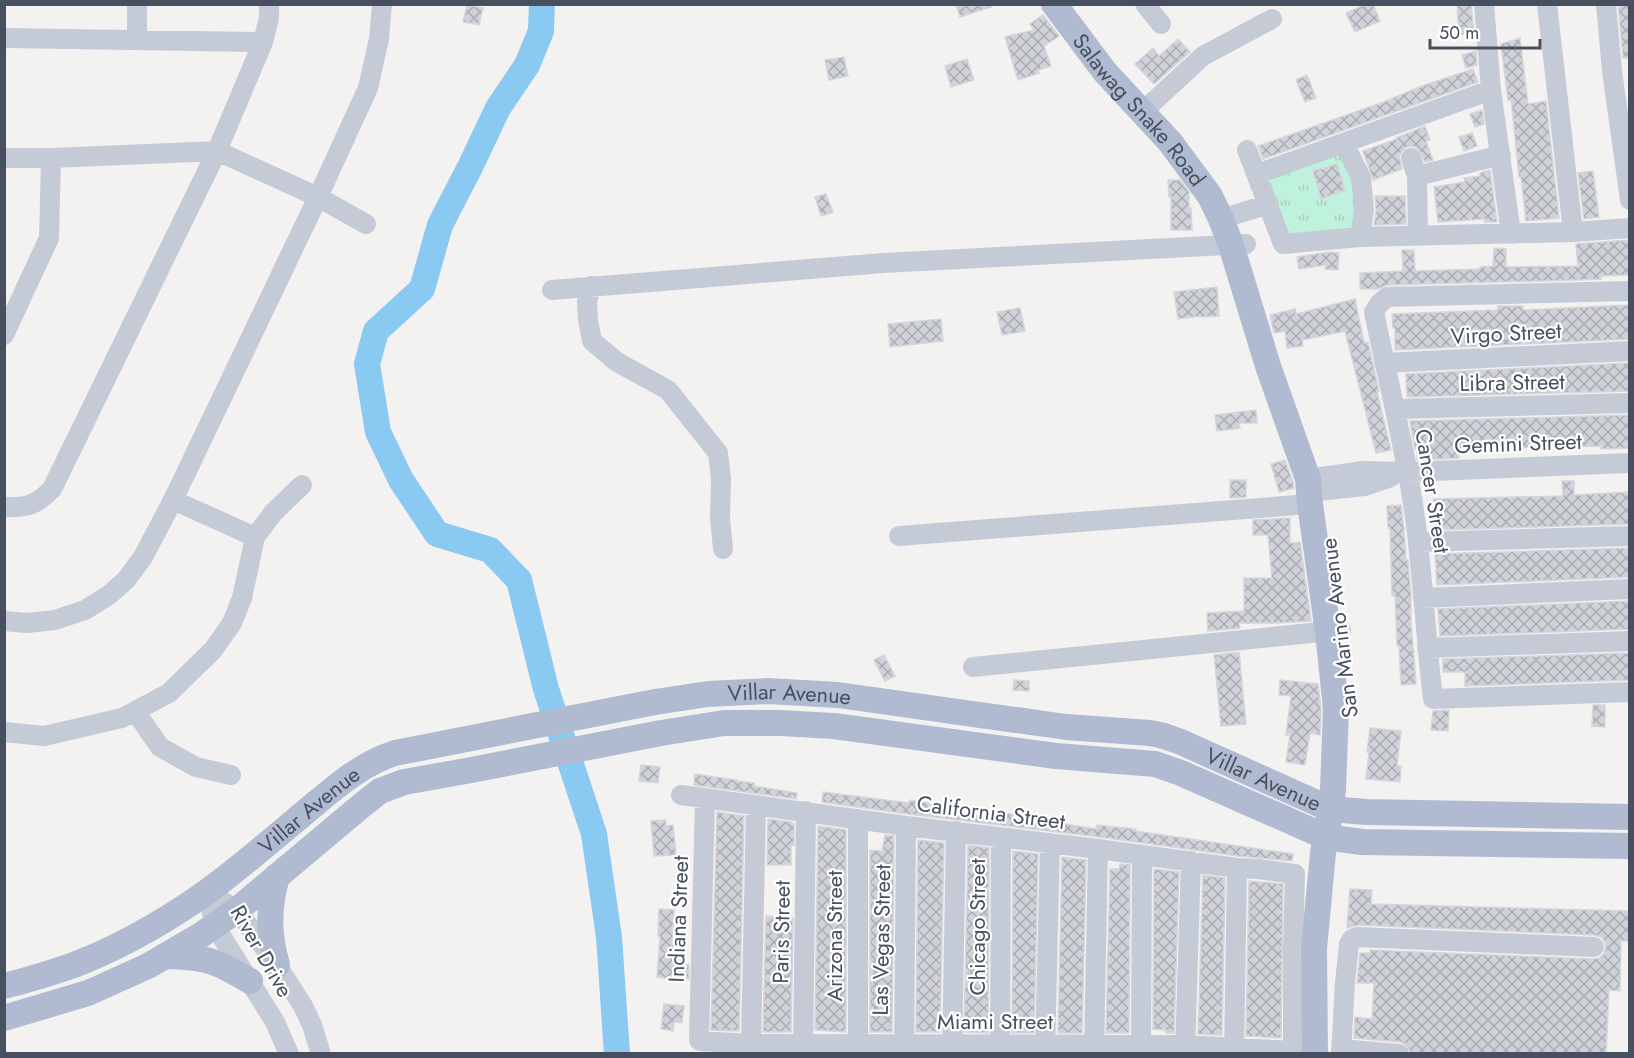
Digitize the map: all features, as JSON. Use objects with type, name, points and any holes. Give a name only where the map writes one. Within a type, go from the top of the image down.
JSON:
[{"type":"main road","name":"Salawag Snake Road","points":[[1054,4],[1105,72],[1170,142],[1210,196],[1229,216]]},
{"type":"main road","name":"Salawag Snake Road","points":[[1073,4],[1116,62],[1206,160],[1223,187],[1229,216]]},
{"type":"main road","name":"San Marino Avenue","points":[[1229,216],[1314,488],[1334,631],[1336,709],[1332,790],[1338,810],[1335,839],[1323,854],[1314,948],[1320,1052]]},
{"type":"main road","name":"Villar Avenue","points":[[4,987],[95,956],[133,938],[186,907],[226,878],[344,781],[381,757],[708,693],[768,691],[838,695],[1066,727],[1150,733],[1181,742],[1338,810],[1629,817]]},
{"type":"main road","name":"Villar Avenue","points":[[4,1018],[88,993],[148,966],[215,926],[380,791],[405,782],[661,732],[724,723],[834,726],[1056,756],[1155,764],[1335,839],[1362,843],[1629,846]]},
{"type":"main road","points":[[277,876],[269,921],[277,965]]},
{"type":"main road","points":[[165,956],[190,956],[210,960],[250,981]]},
{"type":"street","points":[[137,4],[137,40]]},
{"type":"street","points":[[4,507],[38,503],[52,489],[217,152],[263,42],[269,18],[269,4]]},
{"type":"street","points":[[4,621],[27,623],[55,620],[84,610],[109,595],[126,580],[143,557],[173,500],[368,88],[379,39],[382,4]]},
{"type":"street","points":[[1145,4],[1161,24]]},
{"type":"street","points":[[1484,4],[1491,90],[1511,234]]},
{"type":"street","points":[[1547,4],[1573,232]]},
{"type":"street","points":[[1606,4],[1612,71],[1629,200]]},
{"type":"street","points":[[1153,102],[1203,56],[1272,19]]},
{"type":"street","points":[[4,38],[263,42]]},
{"type":"street","points":[[1257,174],[1491,90]]},
{"type":"street","points":[[1344,143],[1361,178],[1364,210],[1360,237]]},
{"type":"street","points":[[1247,150],[1283,244],[1360,237],[1573,232],[1629,228]]},
{"type":"street","points":[[4,158],[217,152],[318,197],[366,224]]},
{"type":"street","points":[[1418,236],[1414,167],[1501,155]]},
{"type":"street","points":[[4,335],[49,238],[51,158]]},
{"type":"street","points":[[1229,216],[1269,204]]},
{"type":"street","points":[[552,290],[882,263],[1239,244]]},
{"type":"street","points":[[591,286],[587,302],[592,341],[617,362],[668,390],[718,453],[723,549]]},
{"type":"street","name":"Cancer Street","points":[[1629,291],[1387,297],[1374,312],[1408,472],[1418,542],[1434,699],[1629,692]]},
{"type":"street","name":"Virgo Street","points":[[1384,363],[1629,351]]},
{"type":"street","name":"Libra Street","points":[[1396,409],[1629,403]]},
{"type":"street","name":"Gemini Street","points":[[899,536],[1314,488],[1365,486],[1408,472],[1629,463]]},
{"type":"street","points":[[4,732],[44,736],[122,718],[169,693],[213,650],[232,623],[243,598],[255,537],[273,513],[302,485]]},
{"type":"street","points":[[173,500],[255,537]]},
{"type":"street","points":[[1418,542],[1629,536]]},
{"type":"street","points":[[1424,598],[1629,589]]},
{"type":"street","points":[[973,667],[1334,631]]},
{"type":"street","points":[[1427,648],[1629,641]]},
{"type":"street","points":[[135,711],[160,747],[196,767],[231,775]]},
{"type":"street","name":"California Street","points":[[681,795],[906,826],[1295,874],[1293,948],[1320,1052]]},
{"type":"street","name":"Indiana Street","points":[[699,1040],[705,799]]},
{"type":"street","points":[[751,1044],[756,806]]},
{"type":"street","name":"Paris Street","points":[[803,1049],[806,812]]},
{"type":"street","name":"Arizona Street","points":[[858,819],[858,1049]]},
{"type":"street","name":"Las Vegas Street","points":[[904,1049],[906,826]]},
{"type":"street","points":[[952,1049],[956,831]]},
{"type":"street","name":"Chicago Street","points":[[1000,1049],[1001,838]]},
{"type":"street","points":[[1045,1049],[1050,843]]},
{"type":"street","points":[[1094,1049],[1098,849]]},
{"type":"street","points":[[1141,1049],[1142,856]]},
{"type":"street","points":[[1185,1049],[1191,861]]},
{"type":"street","points":[[1234,1051],[1238,868]]},
{"type":"street","name":"River Drive","points":[[207,892],[237,910],[277,965],[303,1006],[321,1053]]},
{"type":"street","name":"River Drive","points":[[207,892],[215,926],[275,1022],[289,1053]]},
{"type":"street","points":[[1320,1052],[1345,982],[1349,944],[1357,937],[1594,947]]},
{"type":"street","name":"Miami Street","points":[[699,1040],[803,1049],[1185,1049],[1399,1053]]},
{"type":"green space","points":[[1342,149],[1356,190],[1354,231],[1291,235],[1267,176]]},
{"type":"building","points":[[956,4],[991,4],[991,7],[960,17]]},
{"type":"building","points":[[1366,4],[1373,4],[1380,21],[1355,32],[1346,13]]},
{"type":"building","points":[[1457,4],[1471,4],[1474,33],[1459,35]]},
{"type":"building","points":[[1618,4],[1629,4],[1629,58],[1623,58]]},
{"type":"building","points":[[467,5],[483,8],[479,25],[463,22]]},
{"type":"building","points":[[1043,15],[1059,36],[1044,46],[1051,66],[1018,80],[1005,37],[1034,30],[1030,24]]},
{"type":"building","points":[[1520,38],[1528,104],[1546,101],[1559,218],[1526,221],[1511,99],[1508,100],[1501,44]]},
{"type":"building","points":[[1178,39],[1190,52],[1154,84],[1135,64],[1153,48],[1159,56]]},
{"type":"building","points":[[1476,51],[1477,65],[1466,68],[1462,55]]},
{"type":"building","points":[[844,57],[848,76],[829,80],[825,60]]},
{"type":"building","points":[[967,59],[974,80],[951,87],[945,66]]},
{"type":"building","points":[[1473,69],[1478,82],[1263,159],[1258,146]]},
{"type":"building","points":[[1307,75],[1316,98],[1305,102],[1296,80]]},
{"type":"building","points":[[1482,110],[1484,124],[1475,127],[1470,114]]},
{"type":"building","points":[[1425,126],[1430,140],[1426,141],[1433,160],[1425,162],[1418,149],[1413,146],[1407,147],[1399,156],[1402,169],[1373,180],[1363,151]]},
{"type":"building","points":[[1472,133],[1477,146],[1464,151],[1459,137]]},
{"type":"building","points":[[1337,164],[1345,190],[1321,199],[1313,171]]},
{"type":"building","points":[[1490,170],[1497,222],[1485,222],[1485,219],[1438,222],[1434,187],[1465,182],[1464,178],[1480,176],[1480,173]]},
{"type":"building","points":[[1593,171],[1599,217],[1584,219],[1578,173]]},
{"type":"building","points":[[1168,180],[1180,180],[1189,192],[1192,230],[1171,230],[1171,197],[1169,197]]},
{"type":"building","points":[[826,194],[833,212],[821,216],[815,197]]},
{"type":"building","points":[[1375,196],[1405,196],[1406,224],[1374,225]]},
{"type":"building","points":[[1629,240],[1629,275],[1600,276],[1601,279],[1578,280],[1387,285],[1378,289],[1360,289],[1360,273],[1403,271],[1402,250],[1414,250],[1415,271],[1480,269],[1480,267],[1493,266],[1494,248],[1506,249],[1506,267],[1578,266],[1576,244]]},
{"type":"building","points":[[1329,252],[1339,253],[1338,270],[1325,269],[1326,265],[1299,269],[1297,257]]},
{"type":"building","points":[[1217,287],[1219,316],[1178,319],[1174,292]]},
{"type":"building","points":[[1355,299],[1364,343],[1368,342],[1391,450],[1376,453],[1345,331],[1302,340],[1303,346],[1287,348],[1285,331],[1274,333],[1270,315],[1295,309],[1296,314]]},
{"type":"building","points":[[1629,305],[1629,339],[1395,350],[1395,328],[1393,328],[1392,314],[1498,310],[1498,306],[1523,306],[1523,310]]},
{"type":"building","points":[[1020,308],[1025,331],[1002,335],[997,312]]},
{"type":"building","points":[[941,319],[943,341],[890,347],[888,324]]},
{"type":"building","points":[[1629,363],[1629,391],[1407,397],[1406,374]]},
{"type":"building","points":[[1256,410],[1257,423],[1239,423],[1240,428],[1217,431],[1215,415]]},
{"type":"building","points":[[1629,415],[1629,448],[1601,449],[1601,446],[1458,449],[1459,458],[1417,460],[1417,449],[1415,449],[1410,421]]},
{"type":"building","points":[[1285,460],[1294,488],[1279,492],[1271,464]]},
{"type":"building","points":[[1230,480],[1246,480],[1246,497],[1230,498]]},
{"type":"building","points":[[1562,481],[1574,481],[1574,495],[1629,492],[1629,524],[1435,530],[1433,499],[1563,496]]},
{"type":"building","points":[[1401,505],[1411,595],[1416,684],[1401,685],[1395,596],[1392,596],[1387,506]]},
{"type":"building","points":[[1290,518],[1290,543],[1300,542],[1311,621],[1239,623],[1240,628],[1208,631],[1207,613],[1244,611],[1244,578],[1272,578],[1268,535],[1253,535],[1253,520]]},
{"type":"building","points":[[1629,548],[1629,577],[1437,585],[1435,554]]},
{"type":"building","points":[[1629,601],[1629,629],[1440,636],[1438,609]]},
{"type":"building","points":[[1239,652],[1246,724],[1221,726],[1214,655]]},
{"type":"building","points":[[1629,653],[1629,680],[1465,686],[1465,672],[1443,672],[1443,659]]},
{"type":"building","points":[[884,655],[895,676],[885,681],[874,660]]},
{"type":"building","points":[[1014,680],[1029,681],[1029,691],[1013,690]]},
{"type":"building","points":[[1280,680],[1318,684],[1321,710],[1320,735],[1310,733],[1305,765],[1286,762],[1290,735],[1286,735],[1291,696],[1279,695]]},
{"type":"building","points":[[1593,705],[1605,705],[1605,727],[1592,726]]},
{"type":"building","points":[[1449,710],[1448,731],[1431,730],[1433,711]]},
{"type":"building","points":[[1370,728],[1401,731],[1397,766],[1401,766],[1400,782],[1366,779]]},
{"type":"building","points":[[641,765],[660,767],[658,783],[639,781]]},
{"type":"building","points":[[695,774],[754,783],[754,786],[797,793],[796,799],[694,785]]},
{"type":"building","points":[[823,792],[909,803],[910,800],[947,806],[956,809],[956,813],[995,817],[996,812],[1053,819],[1053,822],[1096,829],[1097,825],[1136,829],[1136,831],[1293,854],[1292,861],[1238,856],[908,814],[822,802]]},
{"type":"building","points":[[717,812],[744,816],[739,1031],[711,1030]]},
{"type":"building","points":[[768,819],[794,824],[791,865],[767,865]]},
{"type":"building","points":[[666,820],[666,826],[673,825],[676,855],[654,856],[651,821]]},
{"type":"building","points":[[818,826],[846,830],[846,1032],[815,1030]]},
{"type":"building","points":[[885,835],[894,836],[892,1032],[870,1032],[870,850],[882,851]]},
{"type":"building","points":[[918,840],[944,843],[940,1032],[916,1032]]},
{"type":"building","points":[[968,845],[989,848],[988,1033],[964,1032]]},
{"type":"building","points":[[1013,851],[1038,854],[1034,1033],[1012,1033]]},
{"type":"building","points":[[1062,857],[1086,860],[1082,1033],[1058,1033]]},
{"type":"building","points":[[1120,864],[1130,865],[1129,1033],[1106,1033],[1110,869],[1119,869]]},
{"type":"building","points":[[1154,869],[1179,872],[1174,1033],[1153,1029]]},
{"type":"building","points":[[1203,875],[1225,878],[1222,1035],[1198,1034]]},
{"type":"building","points":[[1249,881],[1283,884],[1281,1038],[1246,1036]]},
{"type":"building","points":[[1350,889],[1372,890],[1371,904],[1629,911],[1629,941],[1621,941],[1620,991],[1609,990],[1606,1053],[1411,1053],[1401,1042],[1354,1038],[1355,1017],[1372,1019],[1374,983],[1357,983],[1360,953],[1370,953],[1370,950],[1593,959],[1604,954],[1606,947],[1601,937],[1594,935],[1358,925],[1347,928]]},
{"type":"building","points":[[659,909],[674,910],[672,942],[676,942],[674,963],[689,965],[689,979],[657,977]]},
{"type":"building","points":[[766,916],[793,918],[791,1032],[763,1032]]},
{"type":"building","points":[[664,1004],[684,1006],[682,1023],[674,1022],[673,1031],[661,1029]]},
{"type":"waterway","points":[[542,4],[541,31],[527,65],[498,108],[440,225],[422,289],[376,331],[367,364],[378,432],[401,480],[437,534],[490,550],[519,580],[546,689],[594,834],[609,937],[617,1054]]}]
